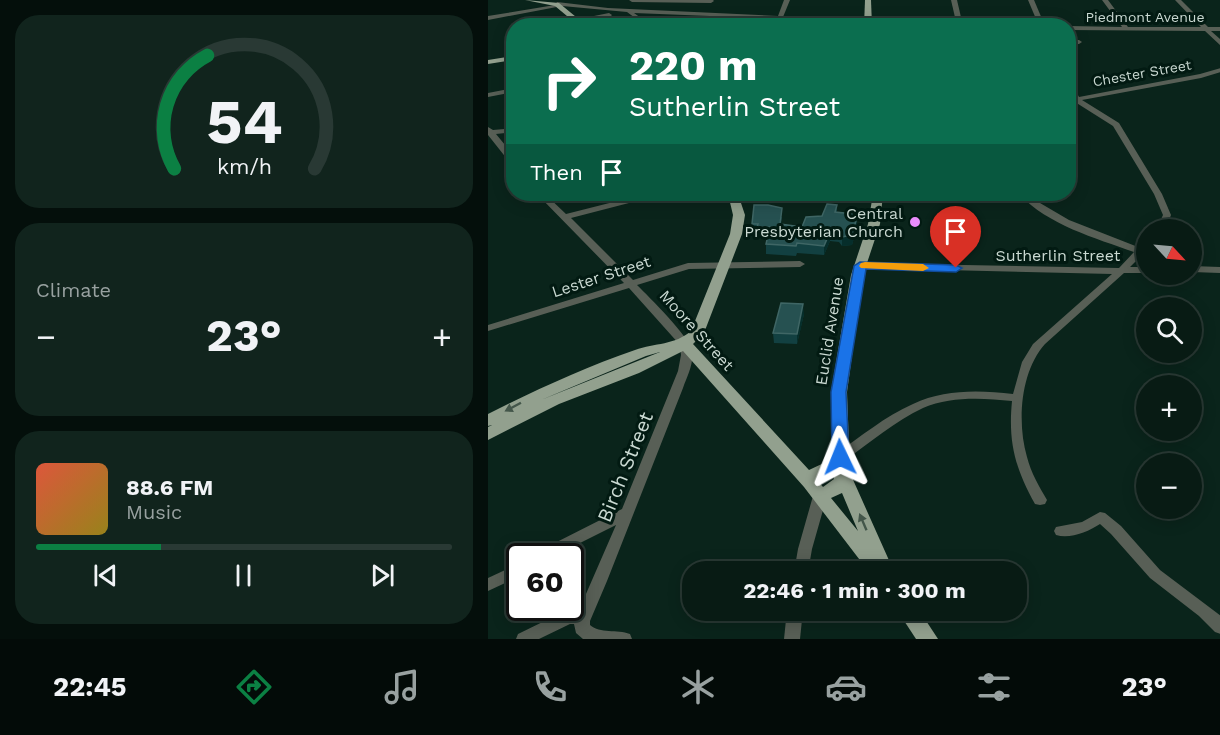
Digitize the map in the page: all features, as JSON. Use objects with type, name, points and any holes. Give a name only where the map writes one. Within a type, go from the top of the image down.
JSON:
[{"type":"main road","points":[[528,0],[558,5],[574,18]]},
{"type":"main road","points":[[868,0],[868,18]]},
{"type":"main road","points":[[876,18],[877,0]]},
{"type":"main road","points":[[488,62],[506,59]]},
{"type":"main road","points":[[488,434],[560,397],[665,356],[685,344],[697,333],[738,226],[735,201]]},
{"type":"main road","name":"Euclid Avenue","points":[[841,465],[839,392],[860,266],[874,224],[877,201]]},
{"type":"main road","points":[[488,421],[550,389],[642,352],[685,344]]},
{"type":"main road","name":"Moore Street","points":[[685,344],[806,479],[871,561]]},
{"type":"main road","points":[[806,479],[832,466],[841,465]]},
{"type":"main road","points":[[820,496],[836,488],[842,480],[841,465]]},
{"type":"main road","points":[[841,465],[880,561]]},
{"type":"main road","points":[[915,621],[928,639]]},
{"type":"street","points":[[632,0],[712,1]]},
{"type":"street","points":[[488,18],[558,5],[628,11],[780,18],[787,0]]},
{"type":"street","points":[[954,0],[958,18]]},
{"type":"street","points":[[1031,0],[1039,18]]},
{"type":"street","points":[[1105,0],[1127,29]]},
{"type":"street","points":[[1179,0],[1220,44]]},
{"type":"street","points":[[702,18],[712,1]]},
{"type":"street","points":[[588,18],[628,11],[638,18]]},
{"type":"street","points":[[713,18],[720,15]]},
{"type":"street","name":"Piedmont Avenue","points":[[1076,28],[1220,29]]},
{"type":"street","name":"Chester Street","points":[[1076,99],[1201,76],[1220,70]]},
{"type":"street","points":[[488,95],[506,92]]},
{"type":"street","points":[[1076,102],[1109,119],[1121,133],[1154,185],[1166,210],[1166,219]]},
{"type":"street","points":[[489,132],[506,131]]},
{"type":"street","points":[[489,132],[506,152]]},
{"type":"street","name":"Moore Street","points":[[548,201],[630,283],[685,344]]},
{"type":"street","points":[[566,218],[628,201]]},
{"type":"street","points":[[1032,201],[1062,221],[1136,246]]},
{"type":"street","points":[[1040,500],[1025,473],[1017,449],[1018,398],[1025,368],[1037,345],[1136,257]]},
{"type":"street","points":[[725,263],[800,264]]},
{"type":"street","name":"Lester Street","points":[[488,328],[688,266],[725,263]]},
{"type":"street","name":"Sutherlin Street","points":[[860,266],[1136,270]]},
{"type":"street","points":[[1202,270],[1220,270]]},
{"type":"street","name":"Birch Street","points":[[584,617],[687,361],[685,344]]},
{"type":"street","points":[[841,465],[907,412],[928,402],[963,395],[1018,398]]},
{"type":"street","points":[[803,561],[820,496]]},
{"type":"street","points":[[567,543],[628,512]]},
{"type":"street","points":[[1061,531],[1085,527],[1100,517],[1119,530],[1155,574],[1199,606],[1220,627]]},
{"type":"street","points":[[488,585],[506,576]]},
{"type":"street","points":[[524,639],[560,621]]},
{"type":"street","points":[[582,621],[582,628],[592,636],[624,639]]},
{"type":"street","points":[[792,639],[794,621]]},
{"type":"building","points":[[827,204],[837,205],[835,212],[854,214],[857,217],[852,235],[842,237],[839,232],[830,232],[824,246],[797,243],[796,246],[766,244],[770,227],[757,227],[758,224],[752,224],[754,205],[782,208],[780,224],[802,227],[806,217],[822,216]]},
{"type":"building","points":[[781,303],[803,304],[797,334],[773,333]]},
{"type":"slow traffic","points":[[865,266],[923,268]]},
{"type":"place","name":"Central Presbyterian Church","points":[[915,222]]},
{"type":"route","points":[[840,457],[839,392],[860,266],[956,268]]}]
